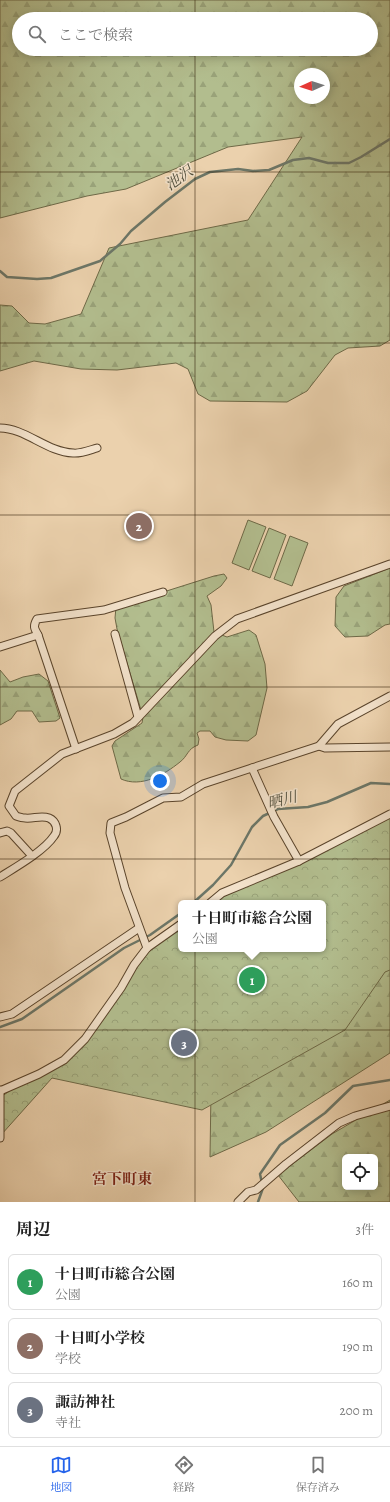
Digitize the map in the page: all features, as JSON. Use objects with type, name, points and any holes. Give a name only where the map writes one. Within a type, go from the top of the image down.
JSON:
[{"type":"street","points":[[0,428],[10,428],[36,441],[74,454],[97,448]]},
{"type":"street","points":[[0,877],[32,856],[56,835],[56,826],[53,820],[41,817],[25,819],[16,816],[9,806],[15,791],[62,754],[114,734],[133,723],[215,636],[237,620],[390,564]]},
{"type":"street","points":[[76,749],[38,635],[34,629],[37,619],[104,610],[163,592]]},
{"type":"street","points":[[115,634],[138,717]]},
{"type":"street","points":[[0,647],[38,635]]},
{"type":"street","points":[[147,948],[126,893],[110,833],[111,823],[163,798],[181,797],[203,784],[319,746],[338,724],[390,696]]},
{"type":"street","points":[[319,746],[325,748],[390,747]]},
{"type":"street","points":[[252,768],[274,818],[299,861]]},
{"type":"street","points":[[214,900],[222,893],[299,861],[390,814]]},
{"type":"street","points":[[0,833],[6,831],[11,833],[32,856]]},
{"type":"street","points":[[0,1138],[0,1094],[64,1060],[85,1039],[122,988],[134,965],[147,948],[178,926]]},
{"type":"street","points":[[0,1017],[12,1014],[140,928]]},
{"type":"street","points":[[238,1202],[248,1192],[256,1190],[286,1164],[339,1123],[354,1116],[390,1106]]},
{"type":"green space","points":[[0,0],[390,0],[390,340],[380,346],[348,348],[335,355],[307,391],[287,402],[210,401],[198,394],[188,369],[176,363],[117,370],[81,369],[34,361],[0,371],[0,305],[12,306],[29,323],[45,324],[81,314],[109,248],[248,220],[302,137],[228,147],[126,189],[87,196],[0,218]]},
{"type":"green space","points":[[248,520],[266,527],[249,570],[232,563]]},
{"type":"green space","points":[[269,528],[286,535],[270,578],[252,571]]},
{"type":"green space","points":[[290,536],[308,543],[292,586],[274,579]]},
{"type":"green space","points":[[390,568],[390,624],[385,625],[368,636],[345,637],[335,626],[336,597],[344,586]]},
{"type":"green space","points":[[224,574],[227,578],[221,586],[207,596],[211,605],[214,632],[227,637],[249,630],[256,635],[265,664],[267,688],[256,735],[248,741],[226,740],[215,737],[210,731],[200,731],[197,733],[199,739],[198,745],[192,748],[183,760],[174,767],[152,779],[144,781],[136,782],[121,779],[112,746],[115,741],[142,723],[143,717],[117,629],[115,618],[116,607]]},
{"type":"green space","points":[[0,670],[10,682],[23,677],[39,674],[48,681],[60,718],[56,721],[39,722],[32,711],[17,711],[11,719],[0,725]]},
{"type":"green space","points":[[390,814],[390,970],[385,972],[345,1030],[202,1110],[52,1078],[1,1135],[1,1097],[22,1082],[64,1060],[85,1039],[147,948],[178,927],[178,952],[326,952],[326,900],[218,900],[240,885]]},
{"type":"green space","points":[[390,824],[390,1053],[266,1132],[210,1157],[211,1090],[182,952],[326,952],[326,900]]},
{"type":"green space","points":[[390,1100],[390,1202],[299,1202],[278,1175],[332,1134]]},
{"type":"waterway","name":"池沢","points":[[0,271],[7,277],[37,279],[51,278],[100,261],[120,244],[131,231],[165,202],[195,179],[210,172],[238,169],[253,171],[269,170],[293,160],[309,158],[328,163],[349,163],[390,139]]},
{"type":"waterway","name":"晒川","points":[[196,900],[213,885],[231,865],[252,827],[263,816],[278,809],[308,807],[327,802],[371,783],[390,784]]},
{"type":"waterway","name":"晒川","points":[[0,1027],[22,1019],[124,948],[150,935],[178,915]]},
{"type":"waterway","points":[[258,1202],[263,1188],[260,1174],[280,1145],[325,1113],[353,1086],[390,1080]]},
{"type":"place","name":"十日町小学校","points":[[139,526]]},
{"type":"place","name":"十日町市総合公園","points":[[252,980]]},
{"type":"place","name":"諏訪神社","points":[[184,1043]]},
{"type":"district","name":"宮下町東","points":[[122,1179]]}]
